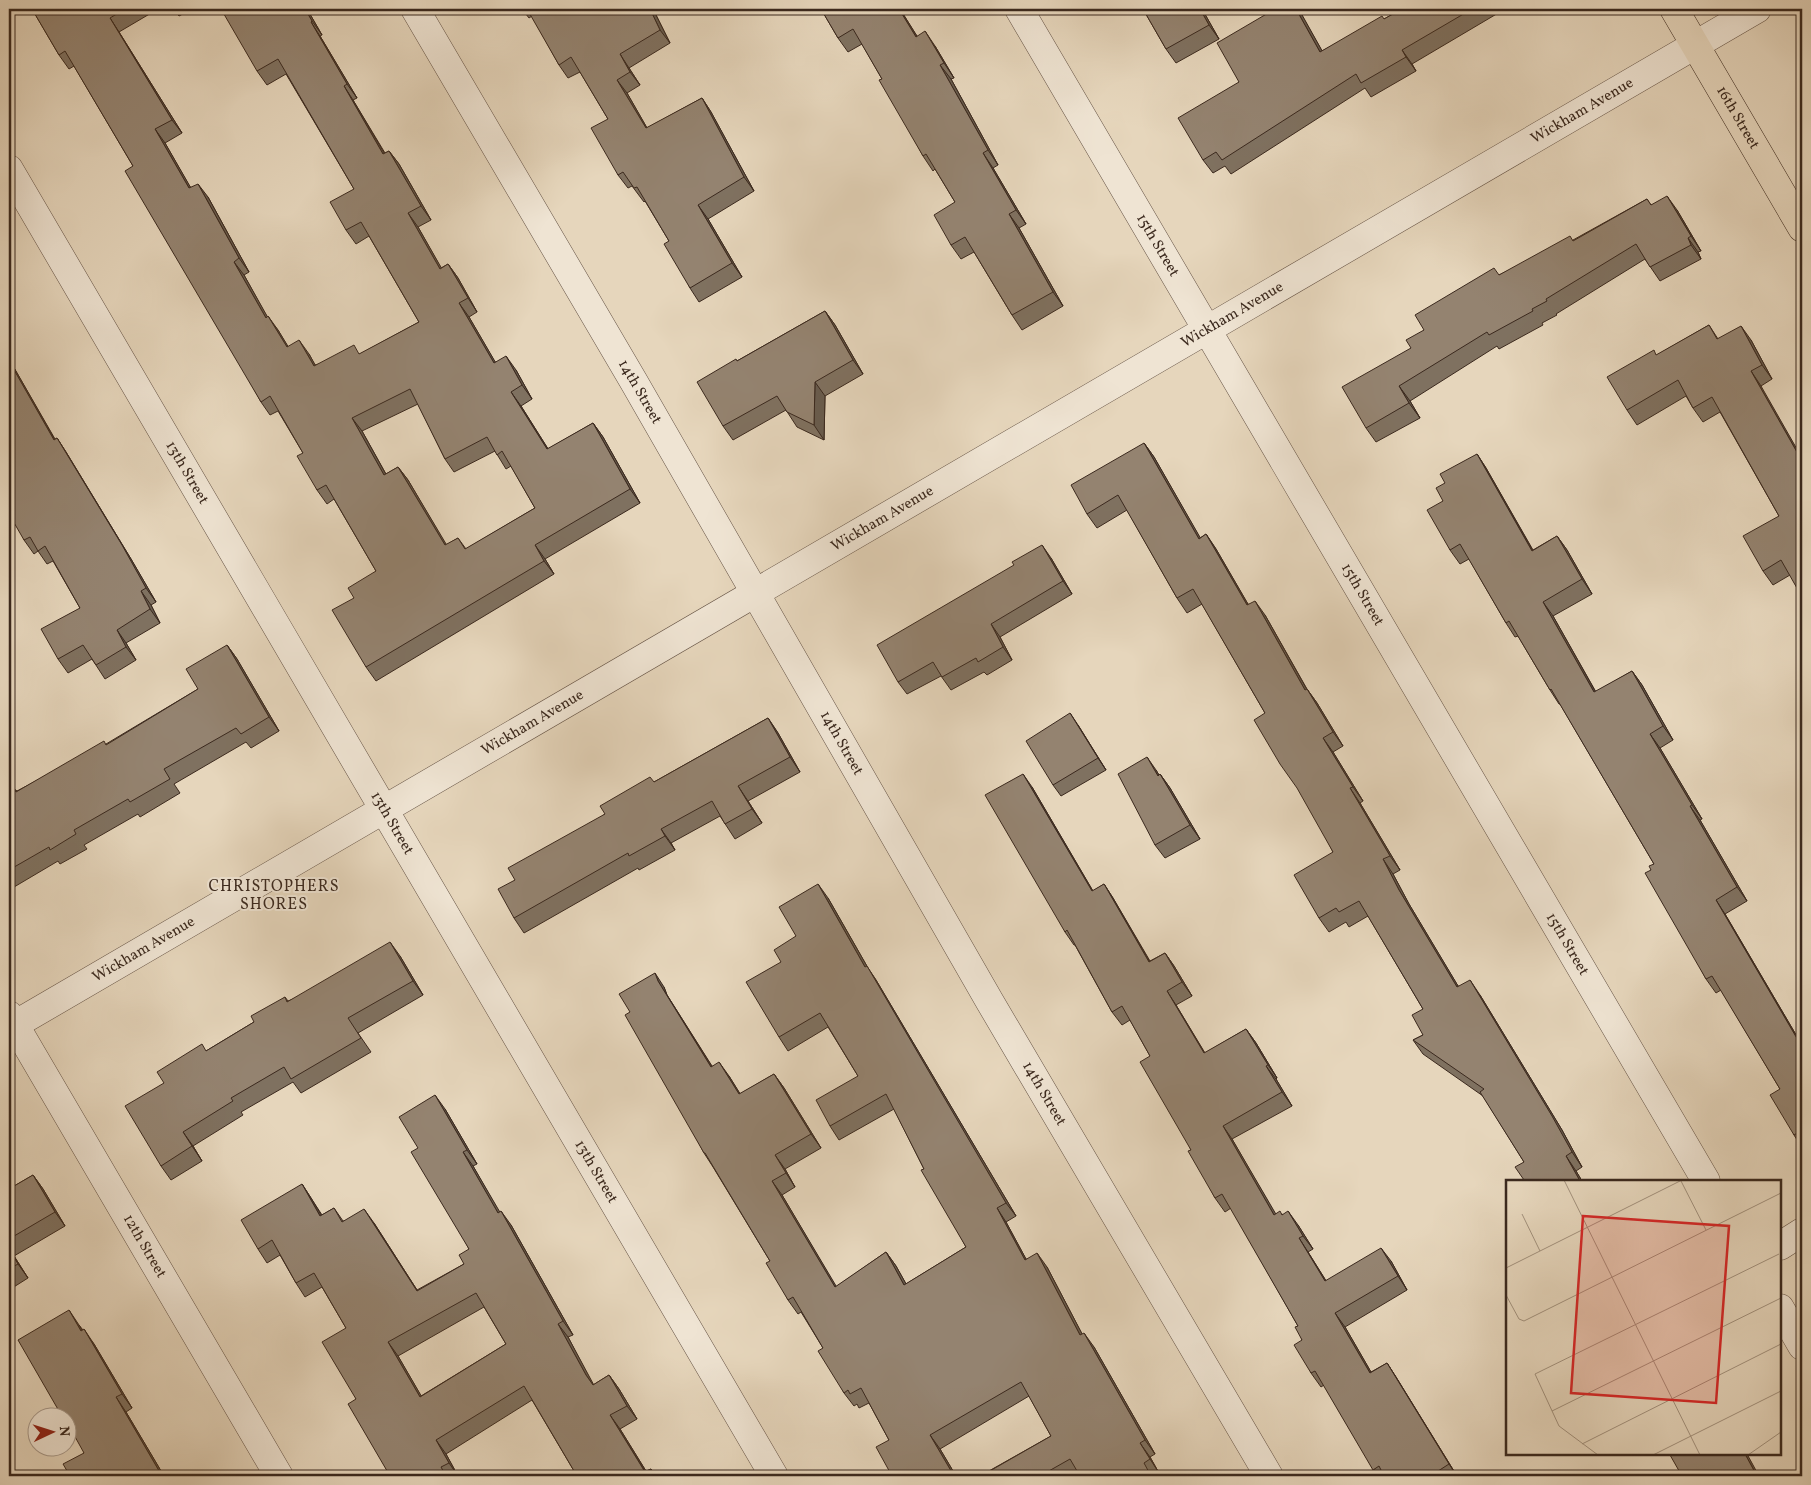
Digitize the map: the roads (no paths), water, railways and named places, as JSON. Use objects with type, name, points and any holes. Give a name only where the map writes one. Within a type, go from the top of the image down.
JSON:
[{"type":"main road","name":"16th Street","points":[[1674,9],[1802,228]]},
{"type":"street","name":"14th Street","points":[[415,9],[634,382],[990,1002],[1269,1476]]},
{"type":"street","name":"15th Street","points":[[1019,9],[1705,1180]]},
{"type":"street","name":"Wickham Avenue","points":[[11,1023],[756,594],[1757,9]]},
{"type":"street","name":"13th Street","points":[[9,169],[774,1476]]},
{"type":"street","name":"12th Street","points":[[11,1023],[279,1476]]},
{"type":"street","points":[[1781,1245],[1802,1232]]},
{"type":"street","points":[[1781,1310],[1802,1346]]},
{"type":"district","name":"CHRISTOPHERS SHORES","points":[[274,896]]}]
